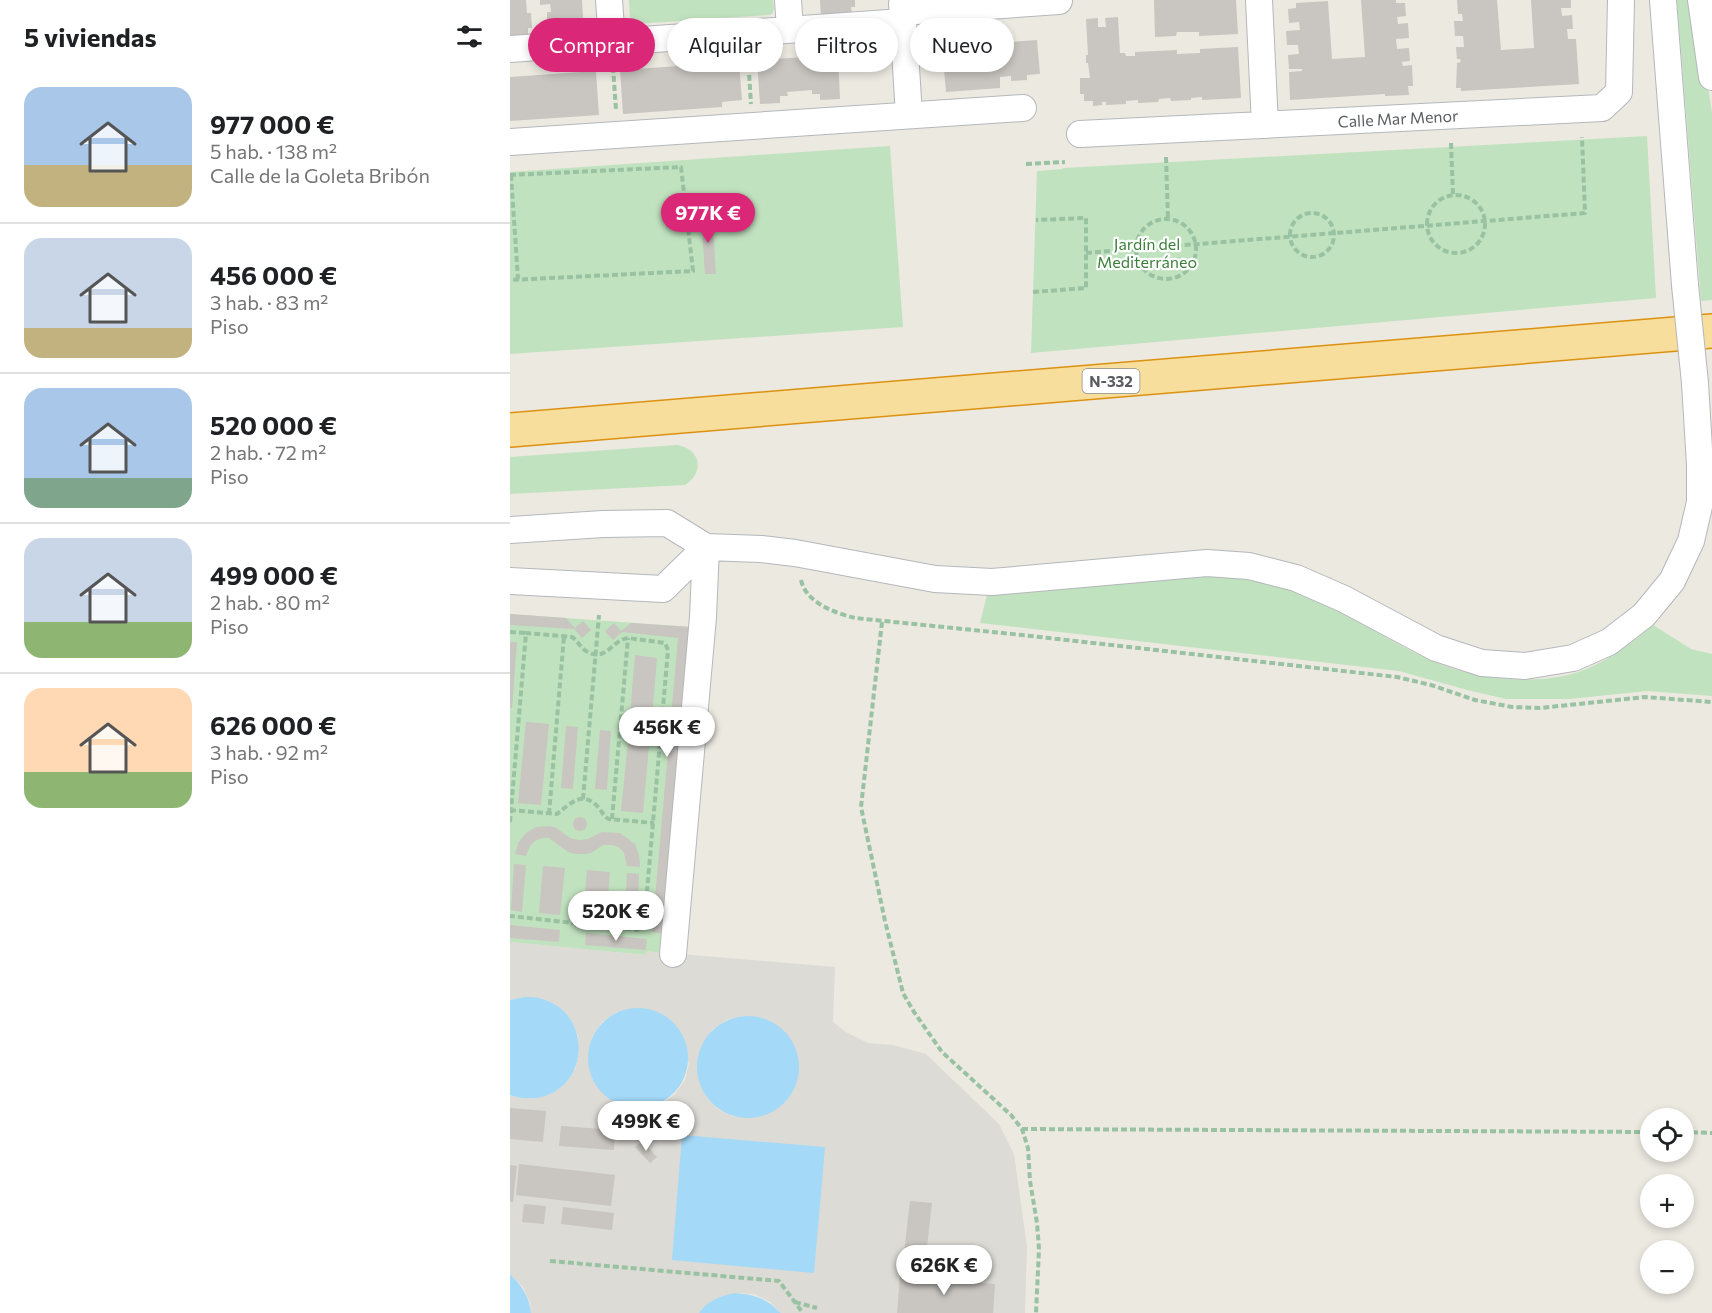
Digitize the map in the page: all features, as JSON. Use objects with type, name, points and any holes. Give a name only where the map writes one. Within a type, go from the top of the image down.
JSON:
[{"type":"highway","name":"N-332","points":[[510,430],[1712,331]]},
{"type":"street","points":[[609,0],[610,18]]},
{"type":"street","points":[[788,0],[790,29]]},
{"type":"street","points":[[1258,0],[1265,125]]},
{"type":"street","name":"Calle Mar Menor","points":[[1080,134],[1602,108],[1619,92],[1621,0]]},
{"type":"street","points":[[510,530],[667,523],[706,547],[795,553],[909,575],[962,581],[992,582],[1207,563],[1249,567],[1296,578],[1344,599],[1436,648],[1482,663],[1525,666],[1573,658],[1609,642],[1644,615],[1672,581],[1692,541],[1700,502],[1695,383],[1685,285],[1663,0]]},
{"type":"street","points":[[1701,0],[1712,77]]},
{"type":"street","points":[[783,30],[902,11],[1059,1]]},
{"type":"street","points":[[902,11],[909,115]]},
{"type":"street","points":[[510,49],[528,48]]},
{"type":"street","points":[[510,142],[1023,108]]},
{"type":"street","points":[[510,581],[663,589],[706,547]]},
{"type":"street","points":[[673,954],[703,617],[706,547]]},
{"type":"path","points":[[614,72],[617,117]]},
{"type":"path","points":[[750,72],[752,107]]},
{"type":"path","points":[[1086,253],[1585,213],[1582,137]]},
{"type":"path","points":[[1451,143],[1453,195]]},
{"type":"path","points":[[1166,157],[1168,219]]},
{"type":"path","points":[[1026,164],[1065,162]]},
{"type":"path","points":[[510,280],[693,271],[681,167],[510,175],[518,279]]},
{"type":"path","points":[[1453,195],[1465,196],[1474,202],[1481,210],[1485,221],[1480,240],[1472,248],[1453,253],[1435,244],[1426,226],[1431,208],[1445,197],[1453,195]]},
{"type":"path","points":[[1307,213],[1325,217],[1333,227],[1334,233],[1331,246],[1314,257],[1300,254],[1291,243],[1290,237],[1292,224],[1307,213]]},
{"type":"path","points":[[1033,292],[1086,288],[1086,218],[1036,220]]},
{"type":"path","points":[[1168,219],[1178,221],[1186,227],[1196,244],[1196,253],[1188,269],[1181,275],[1164,279],[1155,277],[1141,266],[1136,249],[1142,231],[1149,224],[1168,219]]},
{"type":"path","points":[[795,553],[802,585],[812,598],[825,608],[840,615],[1397,677],[1431,685],[1475,700],[1512,707],[1540,708],[1645,696],[1712,702]]},
{"type":"path","points":[[583,799],[599,615]]},
{"type":"path","points":[[882,621],[861,807],[885,921],[903,993],[914,1012],[942,1052],[1011,1115],[1022,1129],[1028,1148],[1039,1249],[1036,1313]]},
{"type":"path","points":[[510,632],[572,637],[583,649],[596,654],[611,650],[618,641],[628,638],[662,642],[668,650],[646,923],[641,929],[510,916]]},
{"type":"path","points":[[510,822],[526,633]]},
{"type":"path","points":[[549,814],[564,636]]},
{"type":"path","points":[[612,819],[628,638]]},
{"type":"path","points":[[510,810],[557,814],[564,806],[583,799],[593,802],[604,817],[654,823]]},
{"type":"path","points":[[1022,1129],[1640,1132]]},
{"type":"path","points":[[1694,1132],[1712,1133]]},
{"type":"path","points":[[550,1261],[779,1281],[803,1313]]},
{"type":"path","points":[[795,1302],[817,1308],[809,1313]]},
{"type":"shaded area","points":[[510,942],[645,955],[646,951],[835,967],[833,1022],[846,1032],[868,1043],[893,1045],[926,1054],[999,1124],[1014,1154],[1027,1247],[1025,1313],[781,1313],[770,1302],[754,1294],[735,1293],[703,1308],[699,1313],[531,1313],[530,1303],[523,1287],[510,1274],[510,1095],[515,1097],[575,1070],[579,1052],[578,1035],[570,1019],[524,997],[510,1000]],"holes":[[[617,1012],[689,1063],[685,1080],[675,1094],[660,1105],[592,1037],[602,1022]],[[744,1016],[735,1117],[719,1110],[706,1097],[712,1030],[726,1020]]]},
{"type":"green space","points":[[629,0],[773,0],[774,9],[769,15],[667,18],[667,22],[655,23],[655,18],[630,18]]},
{"type":"green space","points":[[1677,0],[1695,0],[1712,113],[1712,300],[1701,301]]},
{"type":"green space","name":"Jardín del Mediterráneo","points":[[1647,136],[1656,298],[1031,353],[1037,171]]},
{"type":"green space","points":[[890,146],[903,327],[510,354],[510,172]]},
{"type":"green space","points":[[677,445],[691,451],[697,462],[696,474],[685,485],[510,494],[510,457]]},
{"type":"green space","points":[[1207,576],[1250,580],[1292,590],[1328,605],[1430,660],[1462,671],[1498,678],[1551,678],[1580,671],[1614,655],[1653,625],[1691,649],[1712,654],[1712,696],[1647,691],[1570,699],[1506,699],[1399,671],[980,623],[987,595]]},
{"type":"green space","points":[[510,614],[691,627],[663,953],[646,951],[646,955],[510,942]]},
{"type":"water","points":[[524,997],[540,998],[558,1007],[570,1018],[579,1048],[570,1078],[558,1089],[542,1097],[526,1098],[510,1095],[510,1000]]},
{"type":"water","points":[[628,1008],[648,1008],[674,1022],[685,1039],[688,1058],[685,1077],[674,1094],[648,1108],[628,1108],[610,1100],[596,1086],[588,1068],[588,1048],[596,1030],[610,1016]]},
{"type":"water","points":[[748,1016],[777,1024],[791,1038],[799,1067],[791,1096],[777,1110],[748,1118],[719,1110],[705,1096],[697,1067],[705,1038],[719,1024]]},
{"type":"water","points":[[682,1135],[825,1147],[814,1273],[672,1260]]},
{"type":"water","points":[[510,1274],[529,1301],[531,1313],[510,1313]]},
{"type":"water","points":[[735,1293],[760,1298],[781,1313],[699,1313],[715,1299]]},
{"type":"building","points":[[510,0],[526,0],[527,13],[531,13],[531,18],[528,18],[528,36],[510,37]]},
{"type":"building","points":[[540,0],[582,0],[583,18],[547,18],[547,12],[551,12],[550,4],[540,5]]},
{"type":"building","points":[[820,0],[855,0],[855,7],[851,7],[852,14],[821,17]]},
{"type":"building","points":[[1154,0],[1236,0],[1238,34],[1199,36],[1199,32],[1177,32],[1176,36],[1155,37]]},
{"type":"building","points":[[1361,0],[1396,0],[1396,3],[1405,3],[1406,16],[1397,17],[1398,24],[1408,23],[1409,38],[1396,39],[1397,49],[1409,48],[1410,61],[1402,62],[1403,66],[1412,65],[1413,86],[1408,86],[1409,95],[1385,96],[1385,94],[1290,100],[1289,72],[1302,71],[1302,69],[1289,69],[1288,55],[1299,54],[1298,45],[1287,45],[1286,31],[1300,30],[1299,22],[1289,23],[1288,9],[1296,8],[1296,3],[1328,1],[1332,59],[1365,57]]},
{"type":"building","points":[[1457,0],[1497,0],[1501,50],[1534,48],[1531,0],[1571,0],[1571,8],[1561,8],[1562,16],[1572,15],[1573,29],[1567,29],[1568,39],[1576,39],[1579,84],[1461,91],[1461,88],[1456,88],[1457,63],[1461,62],[1457,59],[1456,47],[1464,47],[1463,36],[1455,36],[1454,21],[1463,21],[1462,14],[1458,14]]},
{"type":"building","points":[[1118,17],[1120,53],[1125,53],[1126,56],[1135,56],[1135,52],[1177,50],[1177,54],[1200,53],[1200,49],[1238,47],[1241,98],[1202,100],[1202,97],[1171,101],[1170,98],[1159,99],[1158,102],[1126,101],[1126,104],[1106,105],[1106,102],[1102,102],[1102,105],[1093,106],[1093,101],[1084,101],[1084,94],[1080,94],[1080,78],[1090,78],[1088,63],[1086,63],[1086,55],[1088,55],[1086,19],[1098,18],[1098,27],[1106,27],[1105,18]]},
{"type":"building","points":[[1037,40],[1040,74],[1027,75],[1027,80],[1011,81],[1011,76],[1000,77],[1000,88],[946,92],[944,72],[1014,72],[1014,42]]},
{"type":"building","points":[[783,58],[795,58],[795,72],[839,72],[840,99],[820,100],[820,94],[812,94],[812,90],[787,92],[788,96],[780,96],[780,103],[760,104],[758,72],[783,72]]},
{"type":"building","points":[[667,67],[667,72],[740,72],[742,100],[722,102],[722,107],[623,114],[620,72],[655,72],[655,68]]},
{"type":"building","points":[[596,72],[599,115],[510,121],[510,77]]},
{"type":"building","points":[[701,215],[712,215],[716,274],[705,274]]},
{"type":"building","points":[[510,614],[566,618],[575,628],[583,621],[591,630],[582,638],[574,629],[510,625]]},
{"type":"building","points":[[614,623],[621,631],[631,623],[691,627],[665,934],[652,932],[678,638],[622,632],[613,640],[605,631]]},
{"type":"building","points":[[510,642],[517,642],[512,708],[510,708]]},
{"type":"building","points":[[635,655],[657,658],[651,729],[629,727]]},
{"type":"building","points":[[526,722],[549,724],[541,805],[518,803]]},
{"type":"building","points":[[566,726],[578,727],[573,789],[561,788]]},
{"type":"building","points":[[600,730],[611,731],[607,790],[595,789]]},
{"type":"building","points":[[629,732],[650,734],[643,813],[621,811]]},
{"type":"building","points":[[577,817],[583,817],[587,824],[583,831],[577,831],[573,827],[573,821]]},
{"type":"building","points":[[536,827],[555,827],[570,838],[579,840],[588,839],[602,832],[620,833],[635,844],[640,867],[627,866],[624,853],[619,847],[603,845],[591,853],[574,854],[549,838],[535,841],[526,856],[515,854],[518,843],[526,833]]},
{"type":"building","points":[[514,864],[526,865],[522,912],[511,910]]},
{"type":"building","points":[[543,866],[565,868],[560,915],[539,913]]},
{"type":"building","points":[[587,870],[610,872],[606,919],[583,918]]},
{"type":"building","points":[[627,873],[639,874],[637,922],[624,921]]},
{"type":"building","points":[[510,925],[560,930],[559,942],[510,938]]},
{"type":"building","points":[[586,933],[647,939],[646,950],[585,945]]},
{"type":"building","points":[[510,1108],[546,1111],[543,1142],[510,1139]]},
{"type":"building","points":[[561,1126],[615,1130],[614,1150],[559,1146]]},
{"type":"building","points":[[642,1141],[657,1157],[650,1163],[635,1147]]},
{"type":"building","points":[[519,1164],[615,1175],[611,1206],[516,1195]]},
{"type":"building","points":[[510,1165],[517,1166],[513,1202],[510,1202]]},
{"type":"building","points":[[910,1201],[932,1203],[926,1255],[904,1253]]},
{"type":"building","points":[[524,1204],[546,1206],[544,1224],[522,1222]]},
{"type":"building","points":[[563,1207],[614,1213],[612,1230],[561,1224]]},
{"type":"building","points":[[900,1276],[995,1284],[993,1313],[897,1313]]}]
